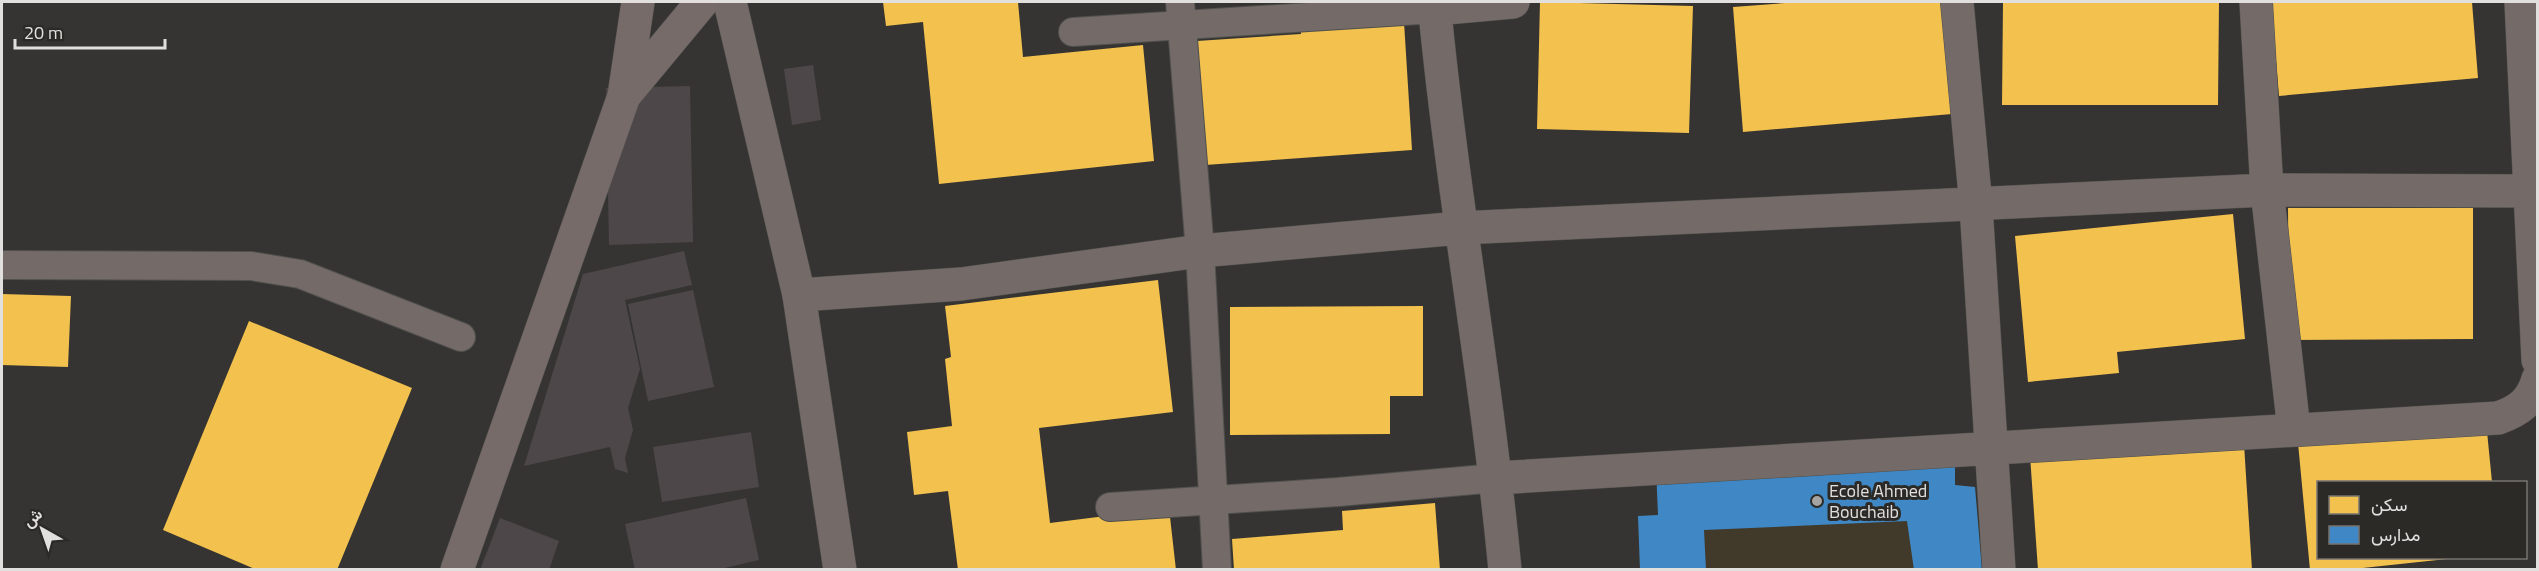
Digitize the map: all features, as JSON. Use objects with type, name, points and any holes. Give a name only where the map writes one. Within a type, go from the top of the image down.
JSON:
[{"type":"main road","points":[[457,570],[624,96],[638,2]]},
{"type":"main road","points":[[624,96],[702,2]]},
{"type":"street","points":[[730,2],[799,295],[840,570]]},
{"type":"street","points":[[1505,570],[1496,478],[1460,228],[1435,5],[1513,2]]},
{"type":"street","points":[[1957,2],[1976,206],[1994,449],[1999,570]]},
{"type":"street","points":[[2256,2],[2267,190],[2294,430]]},
{"type":"street","points":[[2521,2],[2538,360]]},
{"type":"street","points":[[799,295],[961,284],[1200,251],[1460,228],[1976,206],[2267,190],[2530,191]]},
{"type":"street","points":[[1496,478],[2498,418],[2512,413],[2525,404],[2538,379]]},
{"type":"lane","points":[[1073,32],[1181,13],[1435,5]]},
{"type":"lane","points":[[1181,13],[1200,251],[1217,570]]},
{"type":"lane","points":[[2,265],[251,266],[300,274],[461,337]]},
{"type":"lane","points":[[1110,507],[1496,478]]},
{"type":"shaded area","name":"Ecole Ahmed Bouchaib","points":[[1955,441],[1955,485],[1975,487],[1982,569],[1640,569],[1638,516],[1658,515]]},
{"type":"building: سكن","points":[[883,2],[1018,2],[1023,57],[1143,45],[1154,161],[939,184],[923,22],[886,26]]},
{"type":"building: سكن","points":[[1540,2],[1693,6],[1689,133],[1537,129]]},
{"type":"building: سكن","points":[[1799,2],[1943,2],[1952,114],[1743,132],[1733,7]]},
{"type":"building: سكن","points":[[2003,2],[2219,2],[2218,105],[2002,105]]},
{"type":"building: سكن","points":[[2271,2],[2472,2],[2478,78],[2279,96]]},
{"type":"building: سكن","points":[[1403,6],[1412,150],[1205,165],[1197,41],[1301,34],[1299,13]]},
{"type":"building: سكن","points":[[2288,208],[2473,208],[2473,339],[2289,340]]},
{"type":"building: سكن","points":[[2233,214],[2245,339],[2117,352],[2119,373],[2028,382],[2015,236]]},
{"type":"building: سكن","points":[[1158,280],[1173,412],[1039,428],[1050,523],[1169,508],[1176,570],[958,570],[948,491],[914,495],[907,432],[952,426],[945,359],[951,357],[945,306]]},
{"type":"building: سكن","points":[[2,294],[71,296],[68,367],[2,365]]},
{"type":"building: سكن","points":[[1423,306],[1423,396],[1390,396],[1390,434],[1230,435],[1230,307]]},
{"type":"building: سكن","points":[[249,321],[412,388],[337,570],[257,570],[163,530]]},
{"type":"building: سكن","points":[[2485,411],[2492,481],[2317,481],[2317,559],[2447,559],[2344,570],[2310,570],[2298,443]]},
{"type":"building: سكن","points":[[2029,441],[2244,444],[2252,570],[2038,570]]},
{"type":"building: سكن","points":[[1435,503],[1440,570],[1234,570],[1232,539],[1343,530],[1342,511]]},
{"type":"building: مدارس","name":"Ecole Ahmed Bouchaib","points":[[1955,441],[1955,485],[1975,487],[1982,570],[1914,570],[1907,521],[1704,530],[1706,570],[1640,570],[1638,516],[1658,515],[1656,468]]},
{"type":"building: أخرى","points":[[813,65],[821,120],[792,125],[784,69]]},
{"type":"building: أخرى","points":[[690,86],[693,242],[609,245],[606,88]]},
{"type":"building: أخرى","points":[[684,251],[692,285],[625,300],[640,369],[628,408],[633,430],[625,458],[628,473],[615,469],[610,447],[524,466],[583,274]]},
{"type":"building: أخرى","points":[[693,290],[714,387],[648,401],[628,304]]},
{"type":"building: أخرى","points":[[751,432],[759,487],[662,502],[653,447]]},
{"type":"building: أخرى","points":[[746,498],[759,560],[716,570],[635,570],[625,524]]},
{"type":"building: أخرى","points":[[500,518],[559,541],[549,570],[480,570]]},
{"type":"place","name":"Ecole Ahmed Bouchaib","points":[[1817,501]]}]
